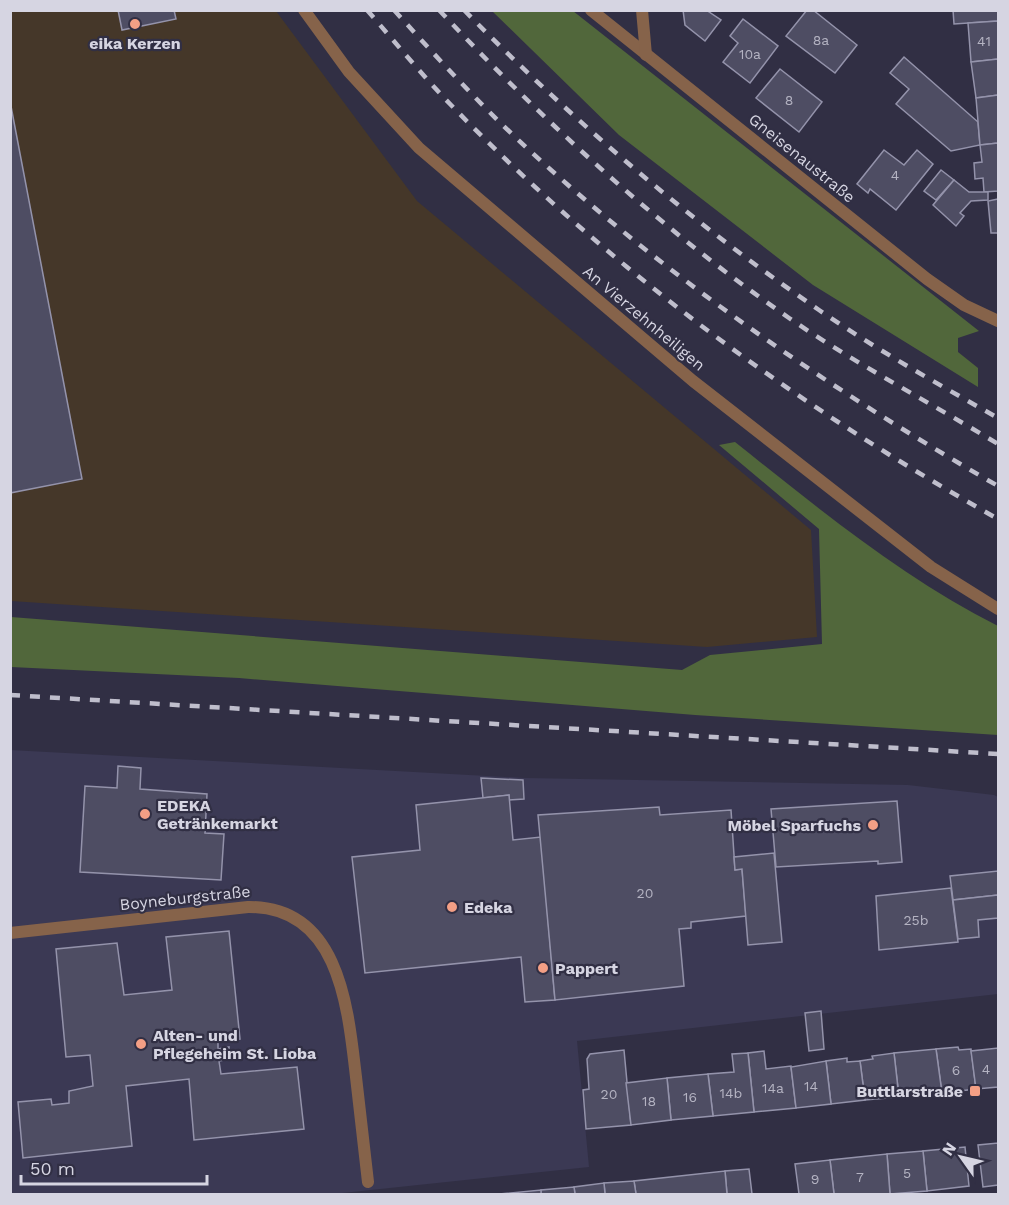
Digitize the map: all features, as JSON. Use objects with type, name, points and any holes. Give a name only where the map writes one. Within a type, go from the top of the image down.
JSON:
[{"type":"street","name":"An Vierzehnheiligen","points":[[304,10],[350,72],[419,148],[702,389],[931,567],[999,609]]},
{"type":"street","name":"Gneisenaustraße","points":[[591,10],[927,279],[964,305],[999,321]]},
{"type":"street","points":[[642,10],[646,55]]},
{"type":"street","name":"Boyneburgstraße","points":[[10,933],[248,907],[273,908],[299,922],[323,947],[344,989],[368,1182]]},
{"type":"shaded area","points":[[10,11],[276,11],[417,201],[811,530],[817,637],[707,647],[11,601]]},
{"type":"shaded area","points":[[10,750],[525,778],[908,785],[994,795],[998,797],[998,994],[577,1041],[589,1167],[333,1194],[11,1194]]},
{"type":"green space","points":[[492,11],[573,11],[979,331],[958,338],[958,352],[978,368],[978,387],[813,285],[619,135]]},
{"type":"green space","points":[[735,442],[862,541],[929,586],[998,626],[998,735],[695,715],[239,678],[11,667],[11,617],[682,670],[710,655],[822,644],[819,529],[719,445]]},
{"type":"building","name":"eika Kerzen","points":[[118,10],[174,10],[176,19],[122,30]]},
{"type":"building","points":[[683,10],[706,10],[721,20],[705,41],[685,25]]},
{"type":"building","points":[[807,10],[813,10],[857,45],[835,73],[786,36]]},
{"type":"building","points":[[953,10],[998,10],[998,21],[954,24]]},
{"type":"building","points":[[743,19],[778,46],[750,83],[723,62],[738,43],[730,36]]},
{"type":"building","points":[[998,21],[998,59],[971,62],[968,23]]},
{"type":"building","points":[[904,57],[978,122],[980,145],[951,151],[896,104],[909,89],[890,73]]},
{"type":"building","points":[[998,59],[998,95],[976,98],[971,62]]},
{"type":"building","points":[[780,69],[822,102],[799,132],[756,98]]},
{"type":"building","points":[[998,95],[998,143],[980,145],[976,98]]},
{"type":"building","points":[[10,101],[82,479],[10,493]]},
{"type":"building","points":[[998,143],[998,191],[984,192],[983,178],[975,179],[974,163],[982,162],[980,145]]},
{"type":"building","points":[[884,150],[904,165],[917,150],[933,164],[896,210],[870,189],[868,193],[857,184]]},
{"type":"building","points":[[941,170],[954,180],[936,200],[924,191]]},
{"type":"building","points":[[954,180],[969,192],[988,192],[988,200],[971,201],[960,213],[964,216],[956,226],[933,205]]},
{"type":"building","points":[[998,199],[998,233],[991,233],[988,201]]},
{"type":"building","name":"EDEKA Getränkemarkt","points":[[118,766],[141,768],[140,789],[207,794],[205,833],[224,834],[221,880],[80,872],[85,786],[117,788]]},
{"type":"building","points":[[481,778],[523,780],[524,799],[509,800],[509,795],[483,798]]},
{"type":"building","name":"Edeka","points":[[509,795],[513,840],[541,837],[555,1000],[525,1002],[521,957],[365,973],[352,857],[420,850],[416,805]]},
{"type":"building","points":[[897,801],[902,862],[878,864],[878,861],[776,867],[771,809]]},
{"type":"building","points":[[659,807],[660,815],[731,810],[735,870],[742,869],[746,916],[691,922],[691,928],[679,929],[684,986],[555,1000],[538,815]]},
{"type":"building","points":[[774,853],[782,942],[748,945],[742,869],[735,870],[734,857]]},
{"type":"building","points":[[998,871],[998,895],[953,900],[950,876]]},
{"type":"building","points":[[951,888],[958,942],[879,950],[876,896]]},
{"type":"building","points":[[998,895],[998,918],[978,920],[979,937],[958,939],[953,900]]},
{"type":"building","name":"Alten- und Pflegeheim St. Lioba","points":[[229,931],[240,1039],[218,1041],[218,1049],[229,1047],[230,1059],[219,1061],[221,1074],[297,1067],[304,1129],[194,1140],[189,1079],[126,1086],[132,1146],[23,1158],[18,1102],[51,1099],[52,1105],[69,1103],[69,1091],[93,1086],[90,1055],[66,1057],[56,949],[117,943],[124,995],[172,990],[166,937]]},
{"type":"building","points":[[821,1011],[824,1049],[809,1051],[805,1013]]},
{"type":"building","points":[[958,1047],[959,1050],[971,1049],[976,1089],[942,1093],[936,1049]]},
{"type":"building","points":[[998,1048],[998,1087],[976,1089],[971,1051]]},
{"type":"building","points":[[936,1049],[942,1093],[899,1097],[894,1053]]},
{"type":"building","points":[[624,1050],[631,1125],[586,1129],[583,1090],[589,1089],[587,1059],[590,1054]]},
{"type":"building","points":[[764,1051],[766,1069],[791,1066],[796,1108],[754,1112],[748,1053]]},
{"type":"building","points":[[748,1053],[754,1112],[713,1116],[708,1074],[734,1072],[732,1054]]},
{"type":"building","points":[[894,1053],[899,1097],[865,1100],[860,1061],[873,1059],[872,1056]]},
{"type":"building","points":[[847,1058],[847,1062],[860,1061],[865,1100],[831,1104],[826,1061]]},
{"type":"building","points":[[826,1061],[831,1104],[796,1108],[791,1067]]},
{"type":"building","points":[[708,1074],[713,1116],[671,1120],[667,1078]]},
{"type":"building","points":[[667,1078],[671,1120],[631,1125],[626,1083]]},
{"type":"building","points":[[998,1143],[998,1185],[983,1187],[978,1145]]},
{"type":"building","points":[[965,1147],[969,1186],[927,1191],[923,1151]]},
{"type":"building","points":[[923,1151],[927,1191],[890,1194],[887,1154]]},
{"type":"building","points":[[887,1154],[890,1194],[834,1194],[830,1160]]},
{"type":"building","points":[[830,1160],[834,1194],[799,1194],[795,1164]]},
{"type":"building","points":[[749,1169],[752,1194],[727,1194],[725,1171]]},
{"type":"building","points":[[725,1171],[727,1194],[636,1194],[634,1181]]},
{"type":"building","points":[[634,1181],[636,1194],[605,1194],[604,1183]]},
{"type":"building","points":[[604,1183],[605,1194],[575,1194],[574,1187]]},
{"type":"building","points":[[574,1187],[575,1194],[541,1194],[541,1190]]},
{"type":"building","points":[[541,1190],[541,1194],[499,1194]]},
{"type":"railway","points":[[367,10],[440,94],[512,166],[642,279],[710,332],[850,430],[923,476],[998,519]]},
{"type":"railway","points":[[394,10],[513,135],[626,234],[745,325],[807,368],[998,486]]},
{"type":"railway","points":[[439,10],[563,134],[695,248],[814,335],[998,444]]},
{"type":"railway","points":[[464,10],[590,130],[634,169],[725,242],[841,325],[998,418]]},
{"type":"railway","points":[[10,695],[998,754]]},
{"type":"place","name":"eika Kerzen","points":[[135,24]]},
{"type":"place","name":"EDEKA Getränkemarkt","points":[[145,814]]},
{"type":"place","name":"Möbel Sparfuchs","points":[[873,825]]},
{"type":"place","name":"Edeka","points":[[452,907]]},
{"type":"place","name":"Pappert","points":[[543,968]]},
{"type":"place","name":"Alten- und Pflegeheim St. Lioba","points":[[141,1044]]},
{"type":"place","name":"Buttlarstraße","points":[[975,1091]]}]
